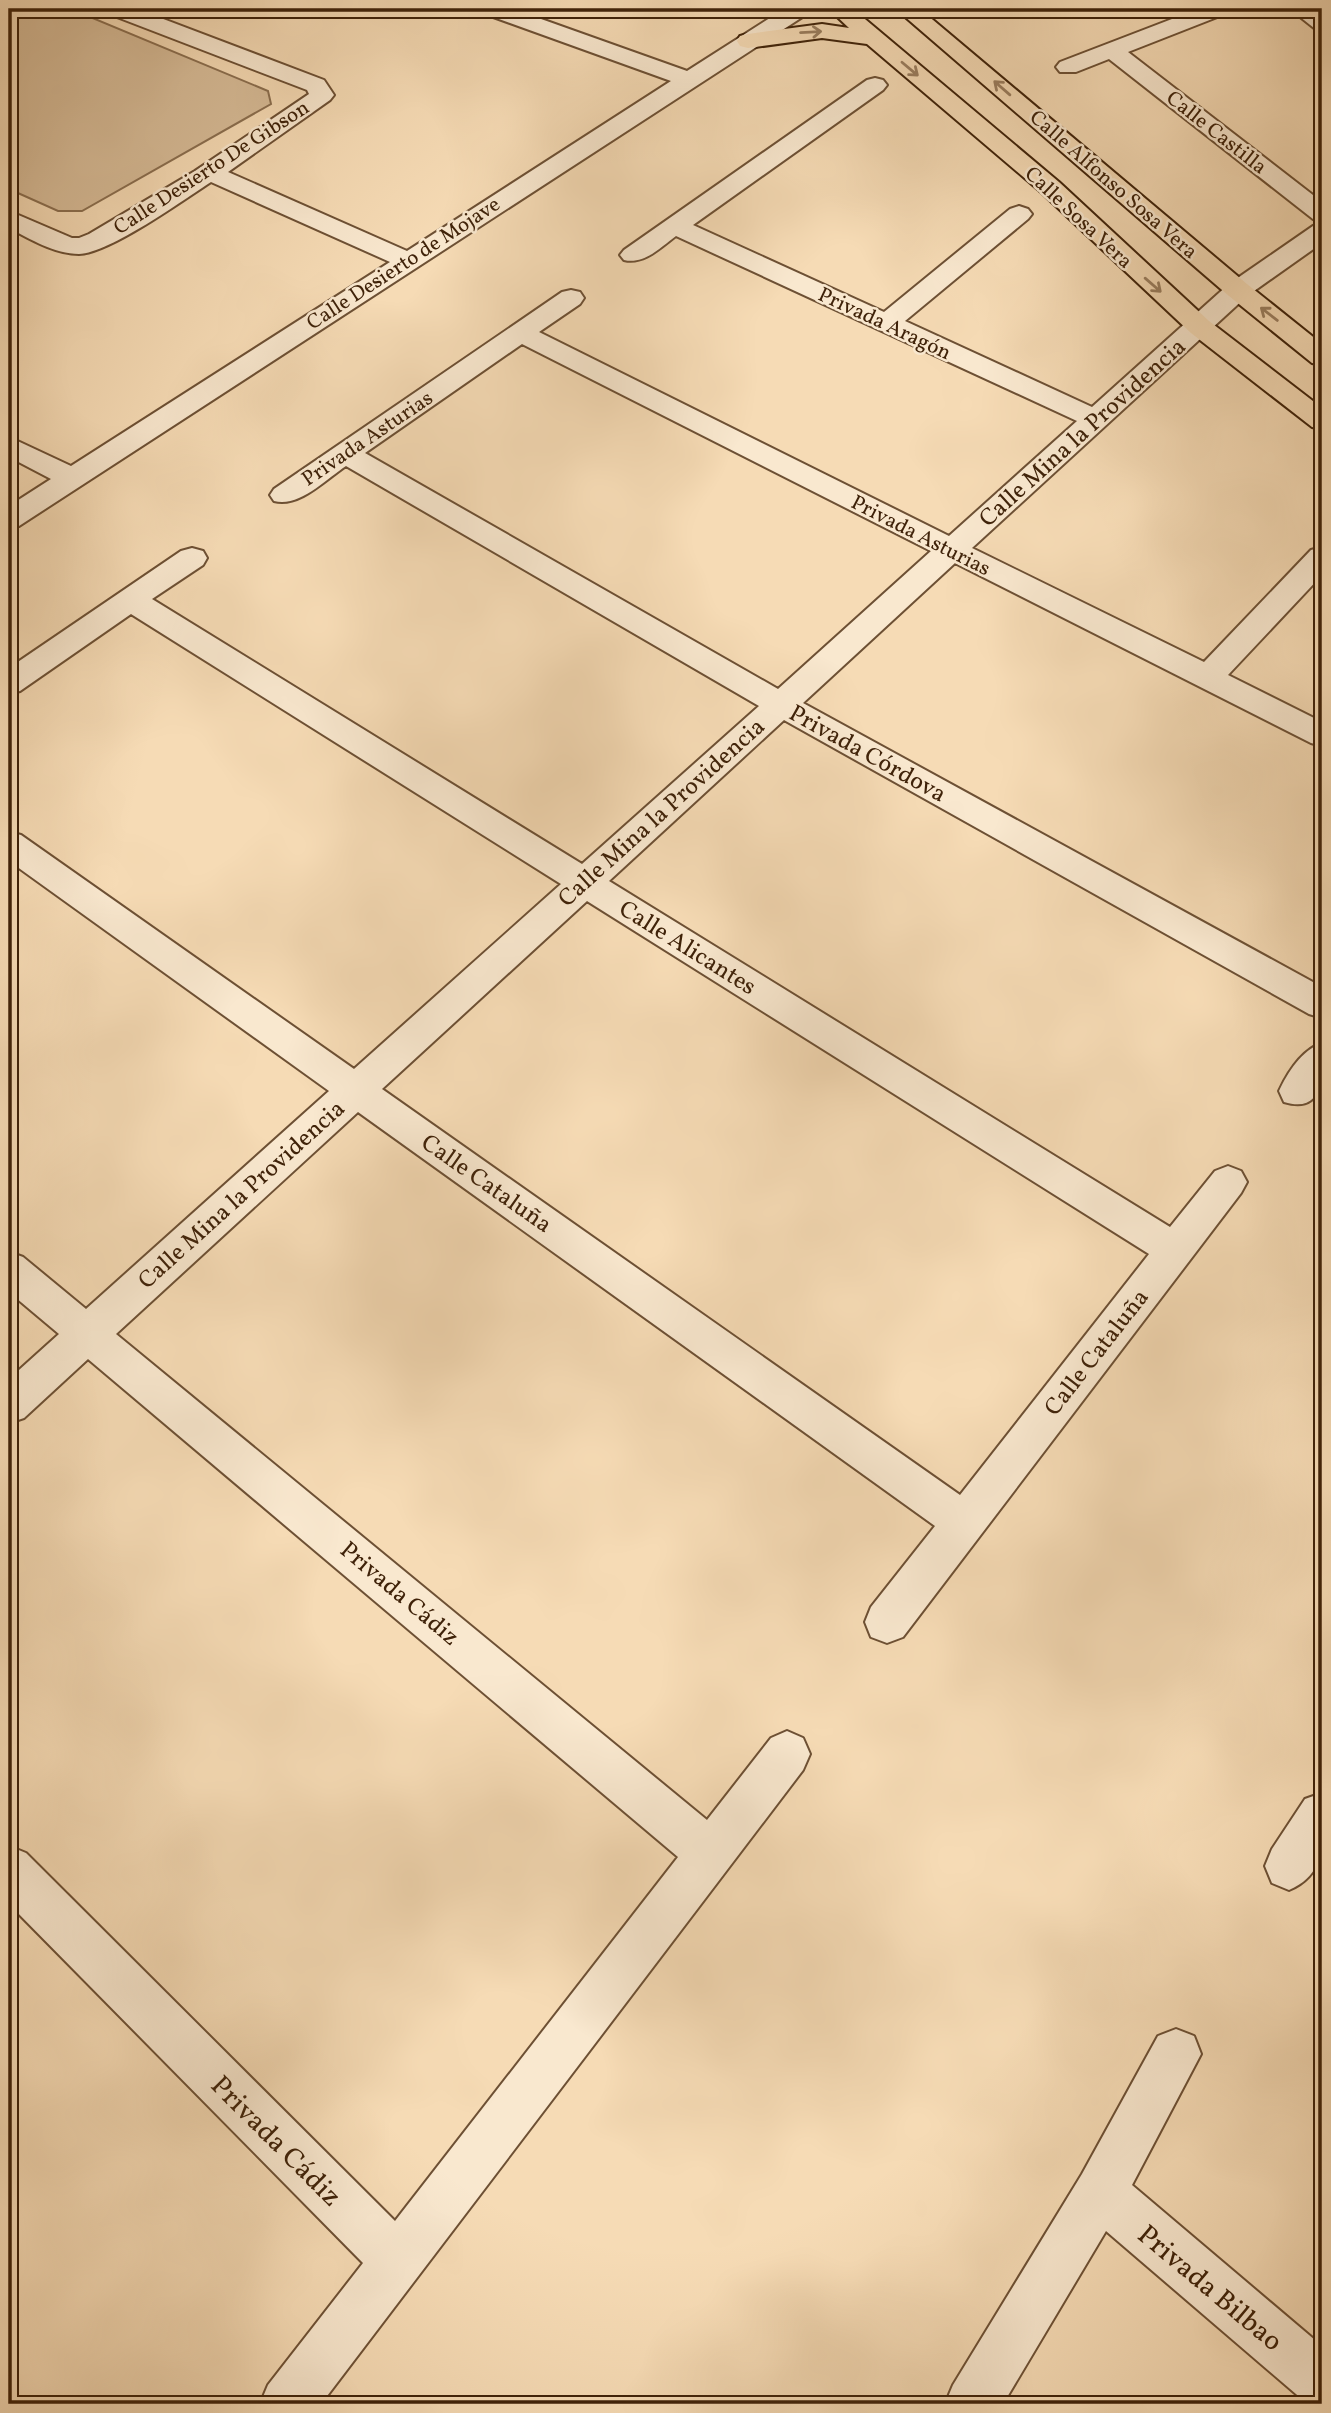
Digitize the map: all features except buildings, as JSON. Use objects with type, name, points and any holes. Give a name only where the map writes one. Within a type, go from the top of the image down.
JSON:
[{"type":"main road","name":"Calle Sosa Vera","points":[[840,9],[1050,187],[1200,327],[1322,421]]},
{"type":"main road","name":"Calle Alfonso Sosa Vera","points":[[907,9],[1238,290],[1322,357]]},
{"type":"main road","points":[[748,41],[822,31],[874,38]]},
{"type":"street","name":"Calle Desierto De Gibson","points":[[9,219],[69,245],[86,246],[208,173],[322,95],[316,85],[117,9]]},
{"type":"street","points":[[494,9],[686,79]]},
{"type":"street","name":"Calle Desierto de Mojave","points":[[9,519],[686,79],[799,9]]},
{"type":"street","points":[[1068,67],[1217,9]]},
{"type":"street","points":[[1301,9],[1322,23]]},
{"type":"street","name":"Calle Castilla","points":[[1112,50],[1322,214]]},
{"type":"street","points":[[633,255],[874,85]]},
{"type":"street","points":[[208,173],[407,261]]},
{"type":"street","points":[[885,324],[1019,214]]},
{"type":"street","name":"Privada Aragón","points":[[675,226],[1096,419]]},
{"type":"street","name":"Calle Mina la Providencia","points":[[9,1405],[1238,290],[1322,231]]},
{"type":"street","name":"Privada Asturias","points":[[284,495],[571,298]]},
{"type":"street","name":"Privada Asturias","points":[[520,333],[1322,735]]},
{"type":"street","points":[[9,446],[72,478]]},
{"type":"street","name":"Privada Córdova","points":[[345,453],[780,704],[1322,1004]]},
{"type":"street","points":[[1207,678],[1322,557]]},
{"type":"street","points":[[9,683],[192,558]]},
{"type":"street","name":"Calle Alicantes","points":[[131,600],[1175,1250]]},
{"type":"street","name":"Calle Cataluña","points":[[9,844],[965,1523]]},
{"type":"street","points":[[1297,1091],[1322,1058]]},
{"type":"street","name":"Calle Cataluña","points":[[887,1622],[1228,1182]]},
{"type":"street","name":"Privada Cádiz","points":[[9,1269],[711,1854]]},
{"type":"street","points":[[287,2404],[787,1754]]},
{"type":"street","points":[[1289,1866],[1322,1816]]},
{"type":"street","name":"Privada Cádiz","points":[[9,1870],[398,2262]]},
{"type":"street","points":[[972,2404],[1100,2192],[1176,2053]]},
{"type":"street","name":"Privada Bilbao","points":[[1100,2192],[1322,2381]]},
{"type":"shaded area","points":[[9,9],[71,9],[268,91],[271,104],[82,211],[58,211],[9,189]]}]
